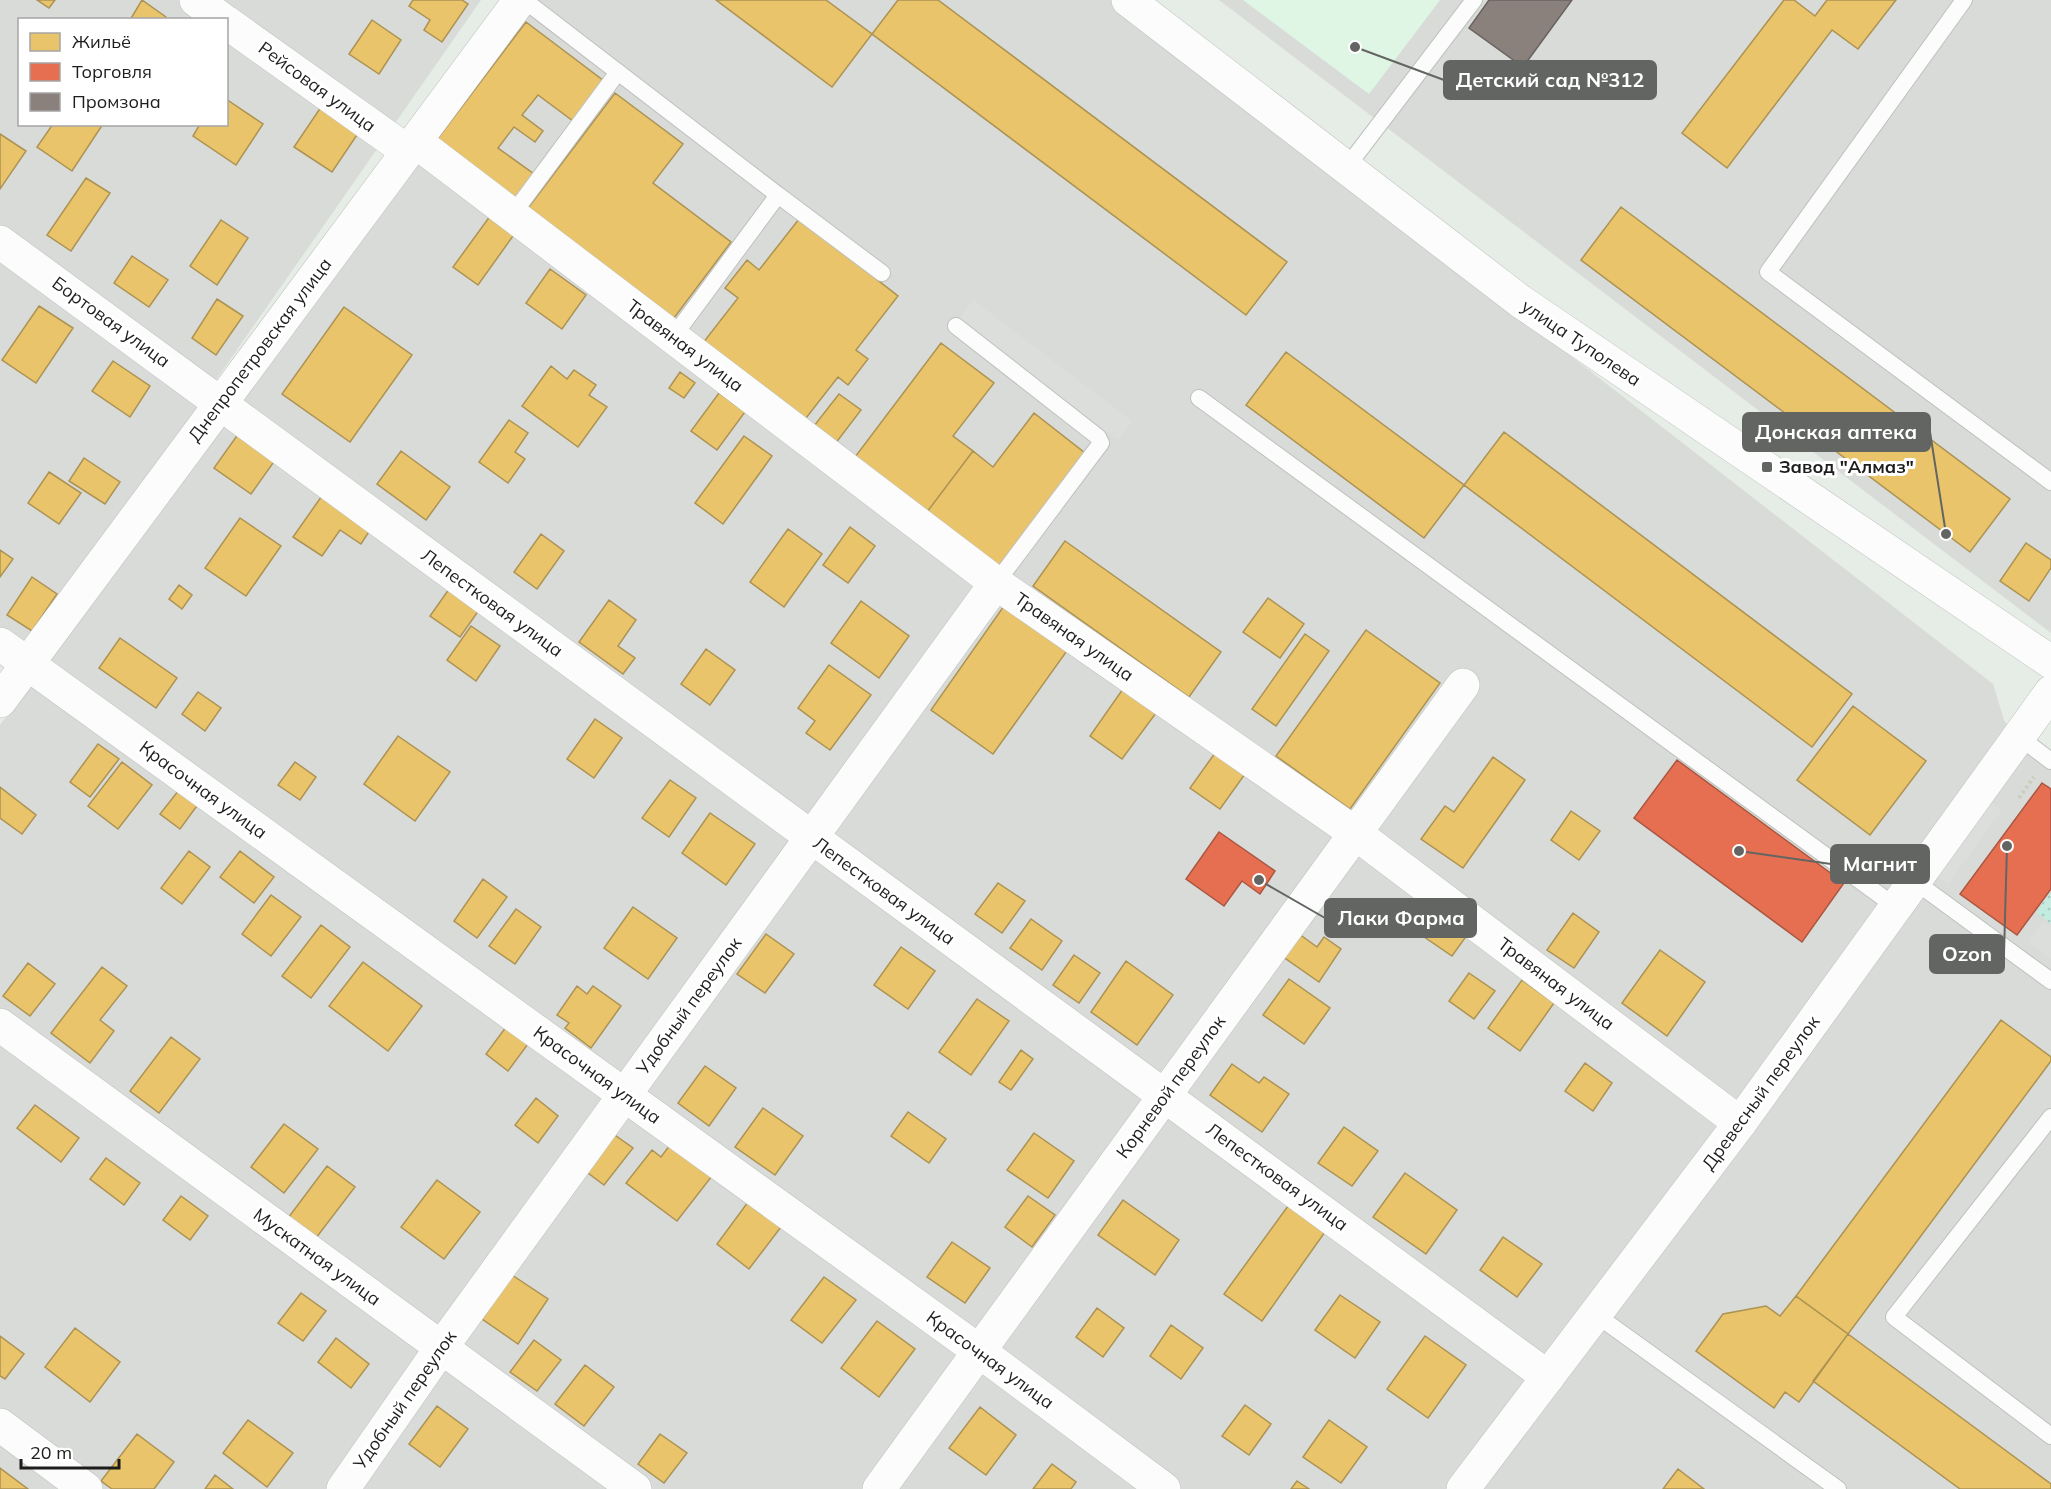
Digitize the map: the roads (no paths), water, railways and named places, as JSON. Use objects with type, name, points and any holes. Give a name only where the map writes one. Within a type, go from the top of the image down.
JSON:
[{"type":"street","name":"Рейсовая улица","points":[[196,0],[221,18]]},
{"type":"street","name":"Днепропетровская улица","points":[[0,701],[411,146],[522,0]]},
{"type":"street","name":"улица Туполева","points":[[1128,0],[1520,301],[2051,662]]},
{"type":"street","name":"Рейсовая улица","points":[[228,23],[411,146]]},
{"type":"street","name":"Травяная улица","points":[[411,146],[512,214],[996,583],[1355,833],[1740,1123]]},
{"type":"street","name":"Бортовая улица","points":[[0,242],[221,402]]},
{"type":"street","name":"Лепестковая улица","points":[[221,402],[811,838],[1165,1094],[1548,1377]]},
{"type":"street","name":"Удобный переулок","points":[[343,1489],[441,1348],[996,583]]},
{"type":"street","name":"Красочная улица","points":[[0,644],[979,1351],[1164,1489]]},
{"type":"street","name":"Корневой переулок","points":[[879,1489],[1463,685]]},
{"type":"street","name":"Древесный переулок","points":[[1463,1489],[1740,1123],[1896,907],[1913,880],[2051,692]]},
{"type":"street","name":"Мускатная улица","points":[[0,1025],[635,1489]]},
{"type":"street","points":[[0,1425],[86,1489]]},
{"type":"lane","points":[[522,0],[882,273]]},
{"type":"lane","points":[[1346,168],[1474,0]]},
{"type":"lane","points":[[1964,0],[1768,272],[2051,482]]},
{"type":"lane","points":[[512,214],[618,72]]},
{"type":"lane","points":[[673,337],[778,195]]},
{"type":"lane","points":[[957,326],[1098,437],[1101,443],[996,583]]},
{"type":"lane","points":[[1199,398],[1896,907]]},
{"type":"lane","points":[[2018,736],[2051,761]]},
{"type":"lane","points":[[1913,880],[2051,981]]},
{"type":"lane","points":[[2051,1117],[1894,1317],[2051,1436]]},
{"type":"lane","points":[[1595,1314],[1838,1489]]},
{"type":"place","name":"Детский сад №312","points":[[1355,47]]},
{"type":"place","name":"Завод \"Алмаз\"","points":[[1767,467]]},
{"type":"place","name":"Донская аптека","points":[[1946,534]]},
{"type":"place","name":"Ozon","points":[[2007,846]]},
{"type":"place","name":"Магнит","points":[[1739,851]]},
{"type":"place","name":"Лаки Фарма","points":[[1259,880]]}]
